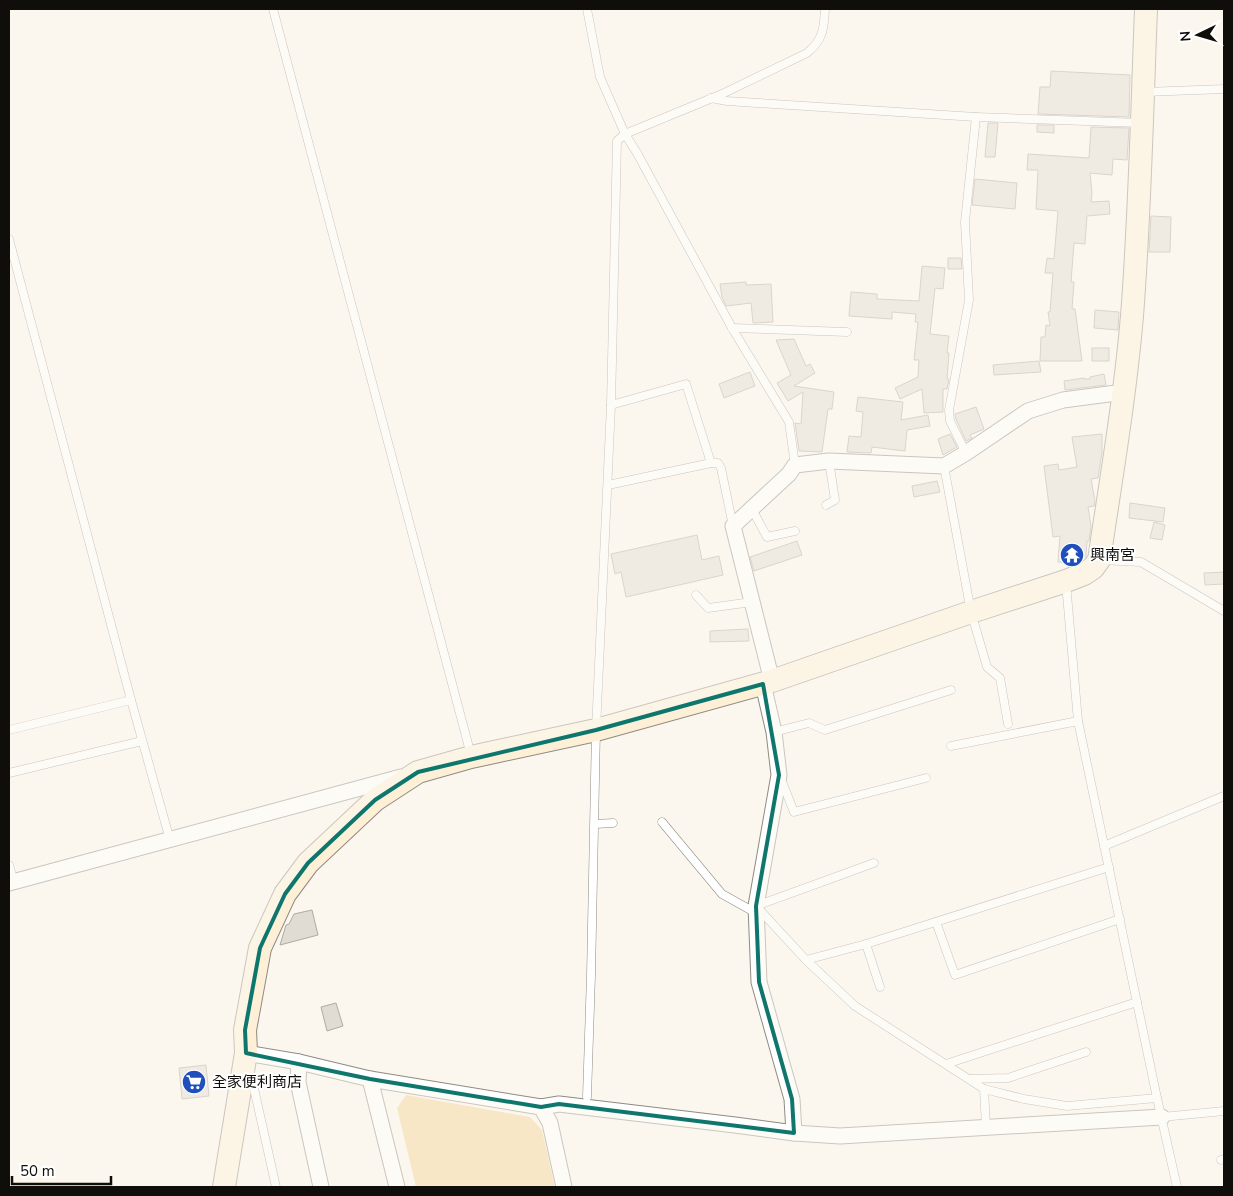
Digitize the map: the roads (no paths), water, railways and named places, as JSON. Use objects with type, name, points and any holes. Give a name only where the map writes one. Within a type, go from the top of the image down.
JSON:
[{"type":"street","points":[[11,882],[471,757],[596,730],[768,683],[1066,581],[1093,568],[1099,560],[1124,392],[1132,317],[1137,247],[1146,9]]},
{"type":"street","points":[[794,1133],[792,1099],[758,982],[756,909],[779,775],[768,683],[752,602],[733,526],[789,474],[795,464],[829,461],[944,466],[1028,411],[1063,400],[1124,392]]},
{"type":"street","points":[[224,1187],[246,1053],[245,1030],[260,948],[285,894],[308,864],[375,800],[418,772]]},
{"type":"street","points":[[246,1053],[299,1062],[370,1079],[541,1107],[559,1104],[735,1124],[794,1133],[840,1136],[1162,1117]]},
{"type":"street","points":[[299,1062],[298,1082],[321,1187]]},
{"type":"street","points":[[370,1079],[397,1187]]},
{"type":"street","points":[[541,1107],[550,1123],[564,1187]]},
{"type":"lane","points":[[273,9],[471,757]]},
{"type":"lane","points":[[587,9],[600,77],[626,134],[732,328],[790,422],[795,464]]},
{"type":"lane","points":[[587,1097],[596,730],[611,405],[617,141],[626,134],[711,98],[807,53],[821,37],[825,9]]},
{"type":"lane","points":[[1143,92],[1224,89]]},
{"type":"lane","points":[[711,98],[727,101],[976,117],[1141,124]]},
{"type":"lane","points":[[966,453],[950,421],[949,410],[969,300],[965,222],[976,117]]},
{"type":"lane","points":[[9,239],[130,700],[170,840]]},
{"type":"lane","points":[[732,328],[847,332]]},
{"type":"lane","points":[[611,405],[686,384],[711,463]]},
{"type":"lane","points":[[826,505],[834,500],[829,461]]},
{"type":"lane","points":[[608,485],[718,463],[721,468],[733,526]]},
{"type":"lane","points":[[944,466],[971,612],[987,667],[1000,678],[1008,724]]},
{"type":"lane","points":[[752,509],[767,537],[795,531]]},
{"type":"lane","points":[[1099,560],[1141,562],[1224,611]]},
{"type":"lane","points":[[1066,581],[1078,721],[1157,1098],[1178,1187]]},
{"type":"lane","points":[[696,595],[708,608],[752,602]]},
{"type":"lane","points":[[774,732],[809,723],[825,730],[951,690]]},
{"type":"lane","points":[[9,730],[130,700]]},
{"type":"lane","points":[[951,746],[1078,721]]},
{"type":"lane","points":[[9,773],[142,741]]},
{"type":"lane","points":[[779,775],[794,812],[926,778]]},
{"type":"lane","points":[[1104,846],[1224,796]]},
{"type":"lane","points":[[595,824],[613,822]]},
{"type":"lane","points":[[662,822],[722,894],[756,909],[855,1006],[984,1089],[1024,1100],[1067,1106],[1157,1098]]},
{"type":"lane","points":[[756,909],[874,863]]},
{"type":"lane","points":[[9,866],[11,882]]},
{"type":"lane","points":[[806,960],[866,944],[1109,867]]},
{"type":"lane","points":[[936,922],[955,975],[1120,919]]},
{"type":"lane","points":[[866,944],[880,987]]},
{"type":"lane","points":[[946,1064],[1137,1002]]},
{"type":"lane","points":[[970,1079],[1008,1078],[1086,1052]]},
{"type":"lane","points":[[246,1053],[276,1187]]},
{"type":"lane","points":[[984,1089],[986,1127]]},
{"type":"lane","points":[[1162,1117],[1224,1111]]},
{"type":"place","name":"興南宮","points":[[1072,555]]},
{"type":"place","name":"全家便利商店","points":[[194,1082]]}]
